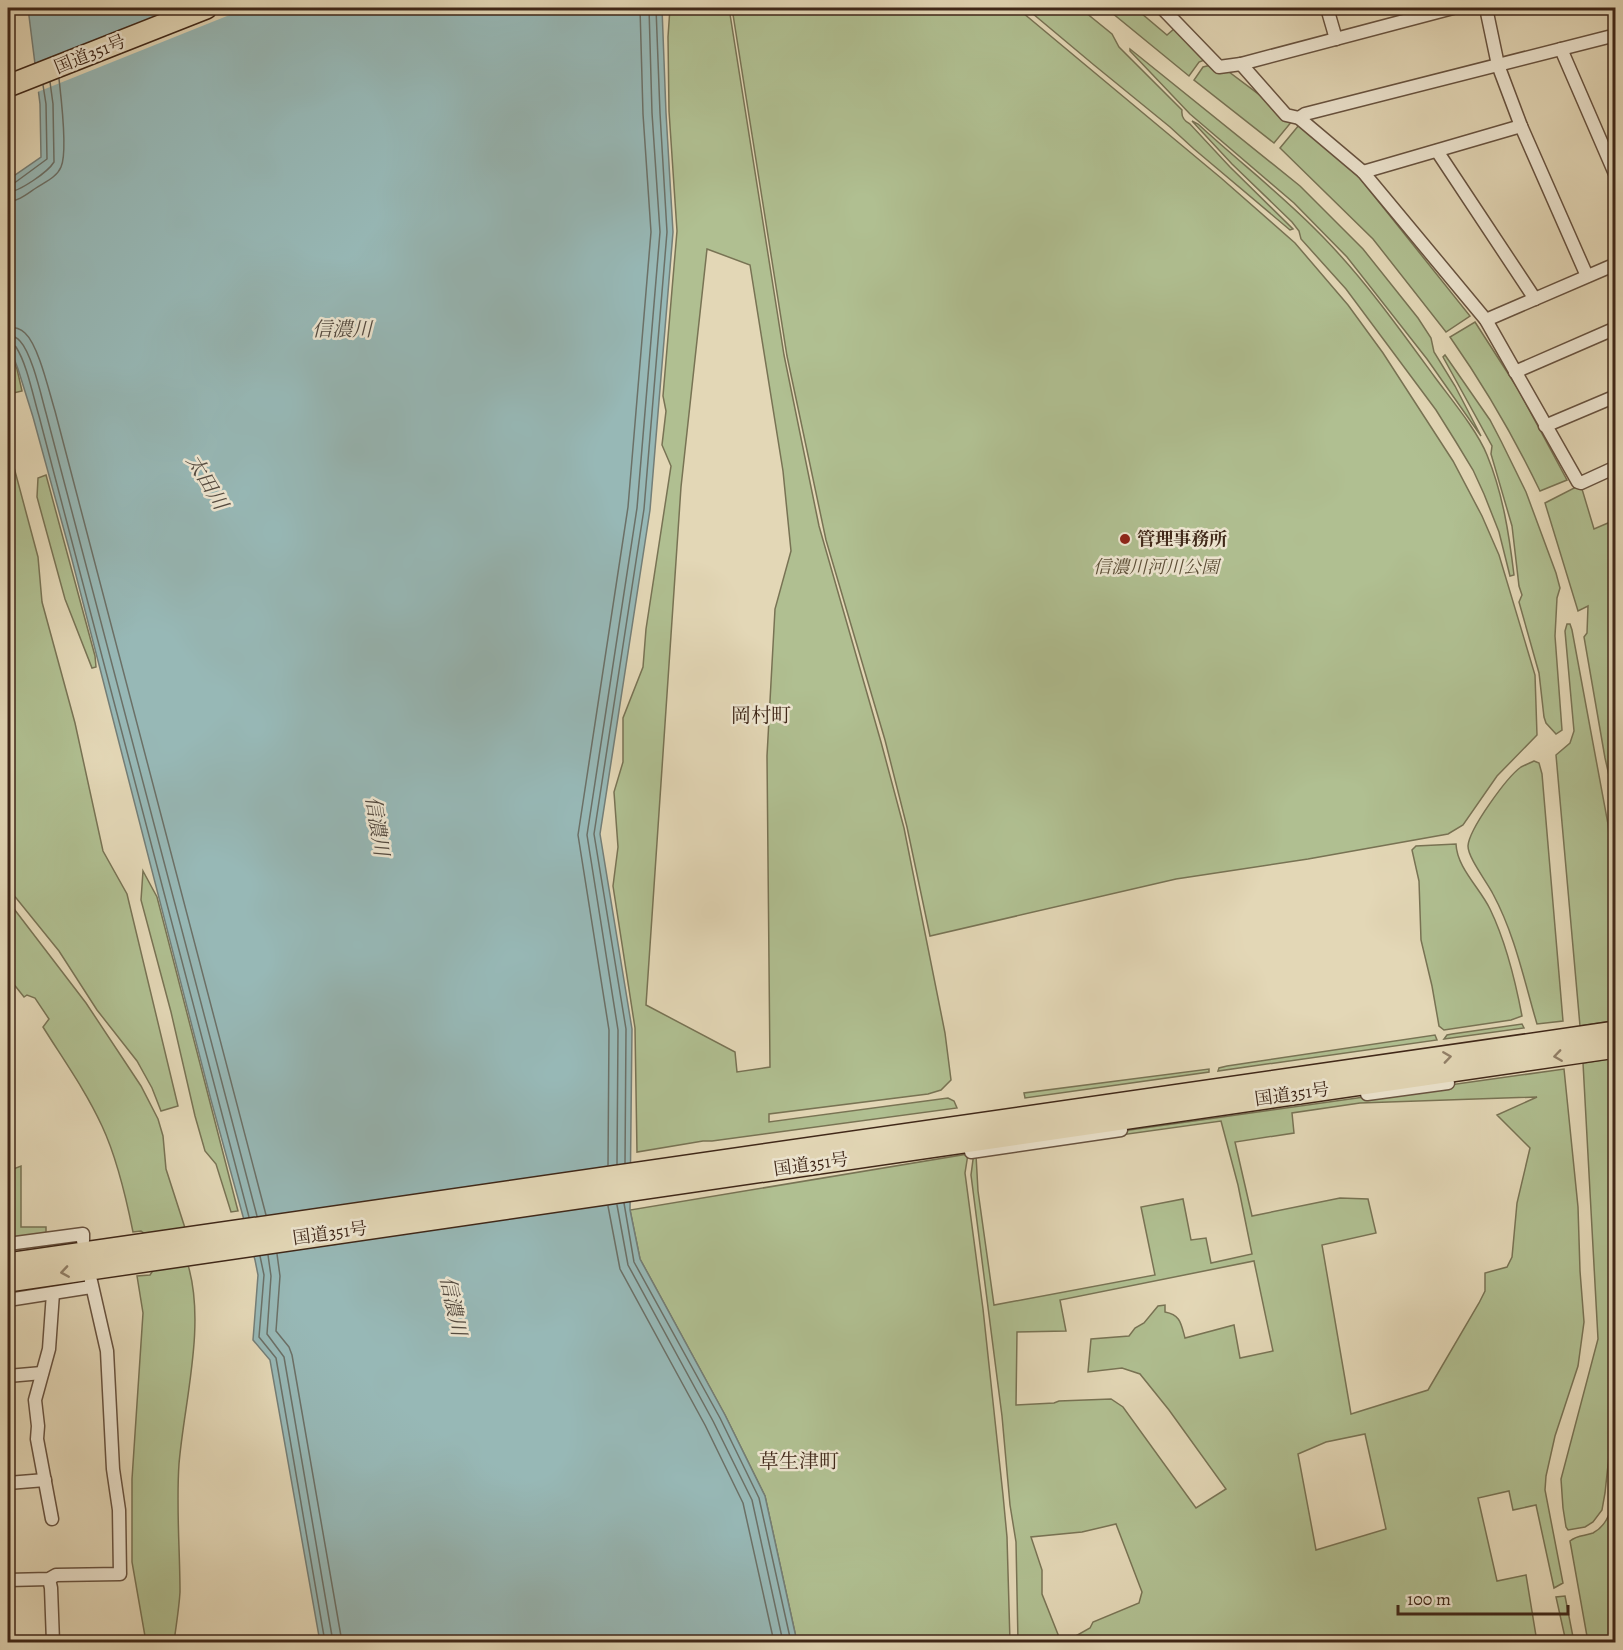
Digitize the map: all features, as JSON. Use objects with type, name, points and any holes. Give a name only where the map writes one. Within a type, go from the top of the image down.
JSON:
[{"type":"highway","name":"国道351号","points":[[8,86],[206,8]]},
{"type":"highway","name":"国道351号","points":[[8,1281],[143,1253],[1616,1032]]},
{"type":"highway","name":"国道351号","points":[[8,1264],[143,1253],[1616,1047]]},
{"type":"street","points":[[1162,8],[1219,67],[1241,64],[1453,8]]},
{"type":"street","points":[[1327,8],[1336,39]]},
{"type":"street","points":[[1486,8],[1498,65],[1521,126],[1587,276]]},
{"type":"street","points":[[1299,118],[1305,114],[1616,35]]},
{"type":"street","points":[[1561,49],[1616,176]]},
{"type":"street","points":[[1241,64],[1286,115],[1299,118],[1363,172],[1486,320],[1578,482],[1581,483],[1616,467]]},
{"type":"street","points":[[1363,172],[1521,126]]},
{"type":"street","points":[[1437,151],[1535,299]]},
{"type":"street","points":[[1486,320],[1616,264]]},
{"type":"street","points":[[1515,372],[1616,328]]},
{"type":"street","points":[[1545,426],[1616,396]]},
{"type":"street","points":[[971,1152],[1448,1083]]},
{"type":"street","points":[[8,1245],[83,1234],[83,1241]]},
{"type":"street","points":[[8,1300],[91,1284],[107,1351],[113,1469],[119,1510],[120,1574],[56,1575],[49,1579],[8,1580]]},
{"type":"street","points":[[52,1519],[37,1439],[35,1400],[49,1349],[53,1293]]},
{"type":"street","points":[[8,1376],[42,1373]]},
{"type":"street","points":[[8,1483],[45,1480]]},
{"type":"street","points":[[49,1579],[53,1642]]},
{"type":"green space","points":[[670,8],[729,8],[784,355],[819,526],[904,828],[945,1033],[951,1080],[941,1090],[928,1094],[769,1114],[769,1122],[948,1098],[954,1101],[957,1108],[703,1141],[637,1152],[635,1028],[613,886],[618,847],[614,792],[623,762],[623,718],[643,667],[646,629],[671,466],[662,445],[666,411],[663,396],[677,231],[669,111]],"holes":[[[707,249],[750,265],[783,471],[791,551],[775,609],[767,756],[770,1067],[737,1072],[735,1052],[646,1005],[681,487]]]},
{"type":"green space","name":"信濃川河川公園","points":[[732,8],[1017,8],[1221,178],[1295,243],[1348,305],[1383,353],[1453,461],[1482,516],[1499,555],[1535,675],[1537,735],[1497,776],[1463,825],[1448,834],[1308,859],[1176,879],[930,936],[907,827],[885,740],[826,540],[787,356]]},
{"type":"green space","points":[[1026,8],[1080,8],[1112,34],[1119,47],[1182,110],[1185,120],[1293,229],[1290,230]]},
{"type":"green space","points":[[1106,8],[1135,8],[1167,35],[1175,28],[1207,59],[1199,62],[1189,76]]},
{"type":"green space","points":[[1130,49],[1300,186],[1363,249],[1418,318],[1431,338],[1434,352],[1481,436],[1427,359],[1347,257],[1294,203],[1190,114]]},
{"type":"green space","points":[[1211,65],[1219,71],[1229,72],[1293,120],[1274,143],[1194,80],[1203,67]]},
{"type":"green space","points":[[1192,121],[1293,207],[1338,253],[1381,304],[1463,414],[1483,445],[1493,470],[1507,529],[1514,575],[1510,576],[1499,532],[1473,470],[1436,410],[1346,289],[1301,239],[1299,231],[1292,222],[1232,164]]},
{"type":"green space","points":[[1299,125],[1359,177],[1470,316],[1446,332],[1373,239],[1280,148]]},
{"type":"green space","points":[[1475,322],[1518,389],[1567,480],[1540,491],[1498,412],[1450,337]]},
{"type":"green space","points":[[8,347],[17,369],[22,391],[9,394]]},
{"type":"green space","points":[[1445,355],[1490,420],[1501,441],[1526,492],[1556,573],[1560,588],[1557,598],[1555,636],[1562,730],[1556,734],[1546,723],[1544,717],[1539,673],[1519,602],[1522,595],[1512,526],[1491,454],[1492,446],[1443,357]]},
{"type":"green space","points":[[8,445],[38,557],[42,602],[75,723],[103,851],[127,894],[178,1106],[161,1111],[152,1088],[137,1061],[97,1010],[59,951],[8,888]]},
{"type":"green space","points":[[46,475],[95,656],[96,667],[92,668],[65,599],[37,497],[38,478]]},
{"type":"green space","points":[[1576,487],[1582,489],[1594,529],[1615,520],[1615,802],[1584,637],[1587,633],[1588,606],[1578,611],[1545,503]]},
{"type":"green space","points":[[1567,624],[1570,624],[1572,630],[1608,824],[1616,910],[1616,996],[1612,1021],[1580,1026],[1556,755],[1570,743],[1574,731],[1565,631]]},
{"type":"green space","points":[[1534,761],[1539,763],[1542,774],[1563,1021],[1537,1024],[1507,925],[1493,894],[1471,857],[1468,846],[1475,828],[1498,792],[1521,767]]},
{"type":"green space","points":[[1456,844],[1460,861],[1486,901],[1501,934],[1522,1016],[1511,1020],[1444,1030],[1439,1026],[1421,940],[1419,881],[1412,850],[1416,846]]},
{"type":"green space","points":[[143,871],[157,897],[238,1211],[231,1212],[216,1164],[205,1151],[195,1116],[171,1012],[141,900]]},
{"type":"green space","points":[[8,901],[86,1003],[141,1086],[158,1119],[163,1136],[166,1169],[185,1228],[145,1234],[141,1231],[133,1232],[117,1164],[96,1113],[43,1027],[49,1019],[35,998],[27,995],[24,997],[8,977]]},
{"type":"green space","points":[[1522,1024],[1524,1028],[1444,1039],[1447,1035],[1452,1034]]},
{"type":"green space","points":[[1435,1035],[1437,1040],[1218,1071],[1219,1068],[1227,1066]]},
{"type":"green space","points":[[1615,1058],[1616,1390],[1602,1510],[1593,1522],[1585,1527],[1568,1530],[1563,1508],[1561,1479],[1598,1339],[1583,1063]]},
{"type":"green space","points":[[1209,1069],[1209,1072],[1025,1098],[1024,1093]]},
{"type":"green space","points":[[1564,1069],[1578,1207],[1584,1322],[1578,1366],[1555,1436],[1546,1476],[1545,1490],[1563,1583],[1554,1588],[1536,1505],[1513,1510],[1509,1491],[1478,1498],[1497,1581],[1526,1575],[1537,1642],[1065,1642],[1090,1628],[1093,1622],[1139,1603],[1142,1592],[1116,1524],[1082,1532],[1031,1537],[1042,1570],[1042,1594],[1061,1642],[1018,1642],[1016,1542],[971,1175],[974,1152]],"holes":[[[1537,1097],[1497,1115],[1530,1148],[1517,1203],[1512,1257],[1507,1267],[1485,1273],[1485,1291],[1428,1390],[1351,1414],[1322,1245],[1376,1233],[1368,1199],[1340,1198],[1252,1216],[1235,1142],[1294,1133],[1292,1113],[1360,1103]],[[1221,1121],[1238,1185],[1252,1254],[1211,1263],[1206,1238],[1191,1240],[1183,1199],[1141,1207],[1155,1275],[994,1305],[978,1191],[976,1155]],[[1254,1261],[1273,1351],[1240,1358],[1234,1325],[1185,1338],[1180,1321],[1174,1315],[1165,1312],[1165,1305],[1158,1306],[1129,1336],[1091,1339],[1088,1372],[1122,1368],[1140,1374],[1226,1489],[1196,1508],[1123,1407],[1111,1399],[1016,1405],[1017,1332],[1066,1331],[1060,1300]],[[1365,1434],[1386,1529],[1316,1550],[1298,1454],[1326,1442]]]},
{"type":"green space","points":[[968,1154],[965,1173],[983,1309],[1007,1537],[1010,1642],[797,1642],[765,1496],[725,1415],[640,1259],[630,1210]]},
{"type":"green space","points":[[21,1166],[21,1227],[46,1227],[46,1233],[8,1241],[8,1171]]},
{"type":"green space","points":[[188,1265],[195,1313],[192,1364],[179,1464],[179,1605],[174,1642],[146,1642],[132,1562],[132,1479],[143,1313],[137,1276],[150,1275],[154,1269]]},
{"type":"green space","points":[[1615,1481],[1615,1642],[1588,1642],[1570,1541],[1593,1533],[1604,1523],[1610,1510]]},
{"type":"green space","points":[[1565,1596],[1574,1642],[1566,1642],[1556,1597]]},
{"type":"water","name":"信濃川","points":[[28,8],[662,8],[673,232],[650,510],[600,834],[632,1029],[630,1210],[640,1259],[725,1415],[765,1496],[797,1642],[320,1642],[270,1360],[253,1340],[258,1275],[255,1260],[211,1100],[70,552],[33,417],[8,343],[8,180],[41,157],[40,104]]},
{"type":"pier","points":[[187,8],[247,8],[35,93],[32,70]]},
{"type":"place","name":"管理事務所","points":[[1125,539]]},
{"type":"district","name":"岡村町","points":[[761,715]]},
{"type":"district","name":"草生津町","points":[[799,1461]]},
{"type":"water label","name":"太田川","points":[[207,482]]}]
